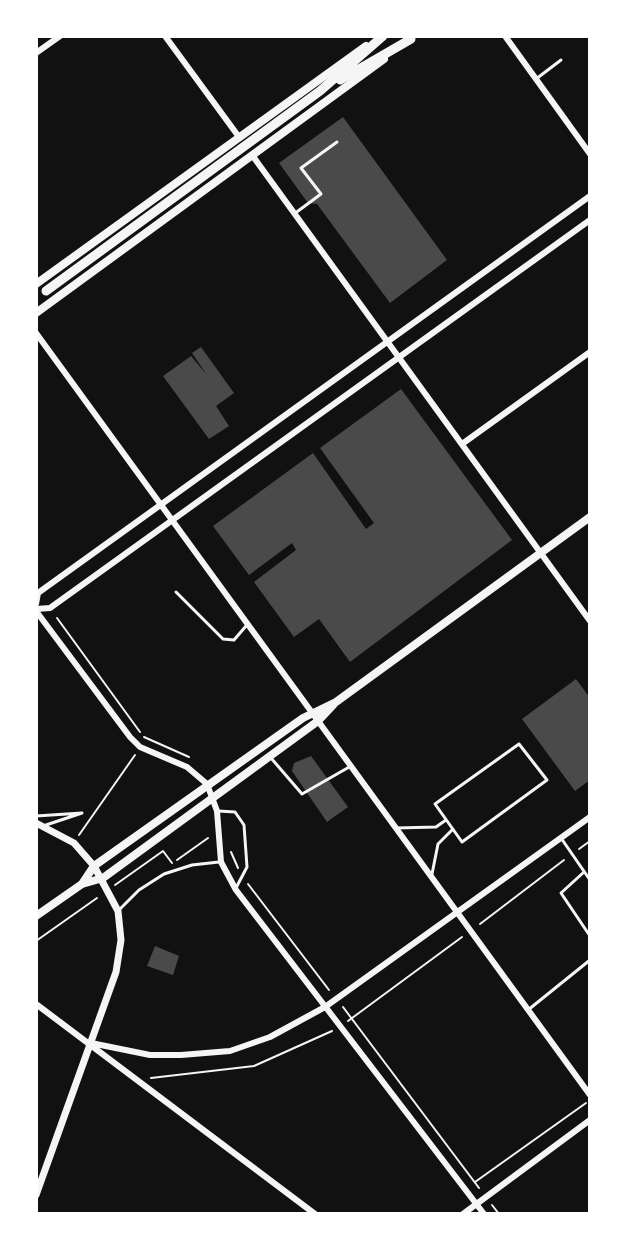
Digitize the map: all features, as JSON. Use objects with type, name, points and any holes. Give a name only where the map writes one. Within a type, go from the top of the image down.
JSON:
[{"type":"main road","points":[[36,284],[382,36]]},
{"type":"main road","points":[[46,291],[320,91],[382,36]]},
{"type":"main road","points":[[320,91],[413,38]]},
{"type":"main road","points":[[36,313],[413,38]]},
{"type":"main road","points":[[36,916],[82,884],[103,878],[318,721],[336,702],[590,517]]},
{"type":"main road","points":[[82,884],[94,866],[207,784],[312,712],[336,702]]},
{"type":"street","points":[[36,53],[60,36]]},
{"type":"street","points":[[165,36],[239,137]]},
{"type":"street","points":[[505,36],[590,154]]},
{"type":"street","points":[[252,155],[590,621]]},
{"type":"street","points":[[484,1214],[236,890],[221,862],[217,811],[207,784],[187,767],[140,747],[36,608],[38,593],[590,196]]},
{"type":"street","points":[[36,608],[50,608],[590,220]]},
{"type":"street","points":[[36,333],[590,1097]]},
{"type":"street","points":[[462,444],[590,352]]},
{"type":"street","points":[[91,1043],[150,1055],[230,1051],[270,1037],[337,999],[590,817]]},
{"type":"street","points":[[36,1195],[116,972],[121,940],[118,911],[103,878],[74,843],[40,824]]},
{"type":"street","points":[[36,1004],[315,1214]]},
{"type":"street","points":[[463,1214],[590,1120]]},
{"type":"lane","points":[[536,79],[561,60]]},
{"type":"lane","points":[[294,214],[321,194],[301,168],[337,142]]},
{"type":"lane","points":[[176,592],[223,639],[234,640],[248,624]]},
{"type":"lane","points":[[519,744],[547,780],[462,842],[446,820],[435,804],[519,744]]},
{"type":"lane","points":[[270,756],[302,794],[351,766]]},
{"type":"lane","points":[[217,811],[235,812],[244,825],[247,867],[236,890]]},
{"type":"lane","points":[[36,816],[82,813],[40,824]]},
{"type":"lane","points":[[396,828],[436,827],[446,820]]},
{"type":"lane","points":[[431,877],[438,844],[453,829]]},
{"type":"lane","points":[[561,838],[590,880]]},
{"type":"lane","points":[[118,911],[139,890],[164,874],[192,865],[221,862]]},
{"type":"lane","points":[[584,872],[561,893],[590,936]]},
{"type":"lane","points":[[528,1010],[590,960]]},
{"type":"path","points":[[50,608],[144,737],[170,746],[195,761]]},
{"type":"path","points":[[74,843],[140,747]]},
{"type":"path","points":[[36,941],[163,851],[173,864],[212,835]]},
{"type":"path","points":[[138,1079],[254,1066],[315,1041],[352,1019],[590,841]]},
{"type":"path","points":[[230,849],[242,876],[499,1214]]},
{"type":"path","points":[[475,1182],[590,1097]]},
{"type":"building","points":[[343,117],[447,260],[390,303],[317,204],[308,203],[279,163]]},
{"type":"building","points":[[201,347],[234,393],[216,406],[229,426],[209,439],[163,376],[191,356],[207,375],[192,353]]},
{"type":"building","points":[[401,389],[512,540],[350,662],[319,619],[294,637],[254,582],[296,550],[292,543],[249,575],[213,526],[313,453],[366,529],[374,523],[320,448]]},
{"type":"building","points":[[576,679],[590,698],[590,780],[575,791],[522,719]]},
{"type":"building","points":[[311,756],[348,807],[327,822],[292,771],[294,763]]},
{"type":"building","points":[[155,946],[179,956],[173,975],[147,966]]}]
